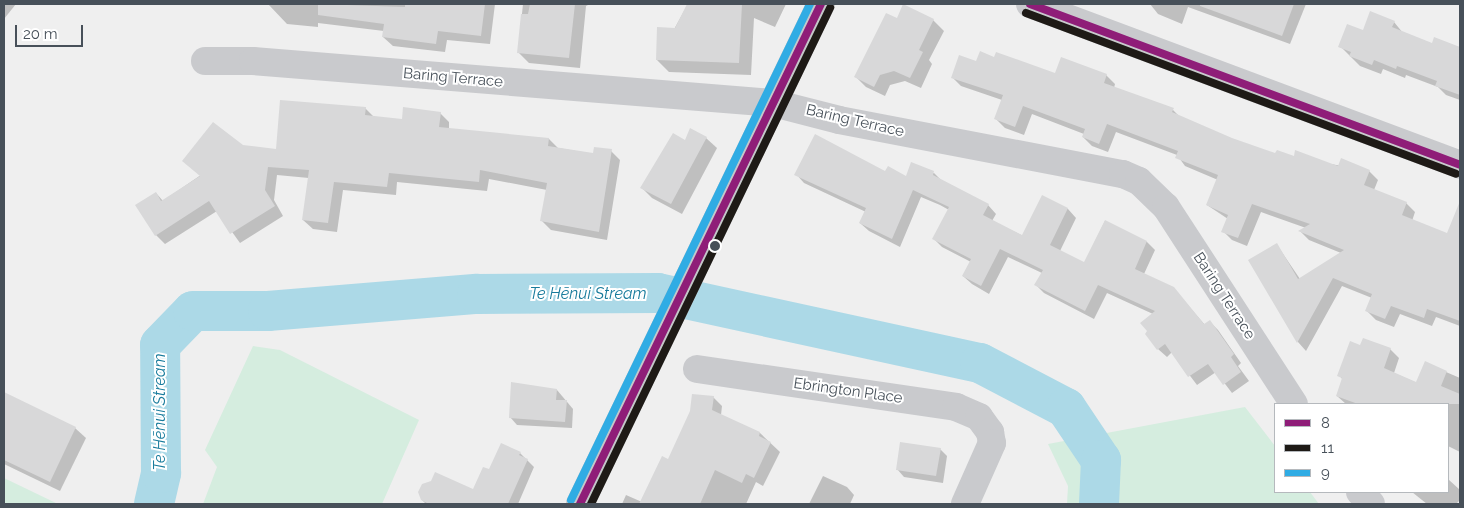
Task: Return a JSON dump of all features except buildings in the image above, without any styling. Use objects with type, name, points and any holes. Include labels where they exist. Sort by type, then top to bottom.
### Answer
[{"type":"main road","points":[[580,504],[821,4]]},
{"type":"street","points":[[1030,4],[1460,165]]},
{"type":"street","name":"Baring Terrace","points":[[205,61],[253,61],[773,103],[839,120],[1123,174],[1139,181],[1166,207],[1293,403]]},
{"type":"street","name":"Ebrington Place","points":[[696,369],[956,407],[979,417],[990,432],[992,443],[965,504]]},
{"type":"street","points":[[1361,493],[1371,504]]},
{"type":"green space","points":[[253,346],[280,350],[419,420],[382,504],[203,504],[217,467],[205,450]]},
{"type":"green space","points":[[1245,407],[1274,445],[1274,493],[1311,493],[1319,504],[1067,504],[1068,486],[1048,444]]},
{"type":"green space","points":[[4,478],[58,504],[4,504]]},
{"type":"waterway","name":"Te Hēnui Stream","points":[[154,504],[161,473],[160,345],[193,311],[268,311],[477,294],[658,293],[980,363],[1066,408],[1101,460],[1099,504]]},
{"type":"transit line","name":"9","points":[[571,500],[810,4]]},
{"type":"transit line","name":"8","points":[[580,504],[821,4]]},
{"type":"transit line","name":"8","points":[[1030,4],[1460,165]]},
{"type":"transit line","name":"11","points":[[591,504],[830,8]]},
{"type":"transit line","name":"11","points":[[1026,13],[1456,174]]}]
